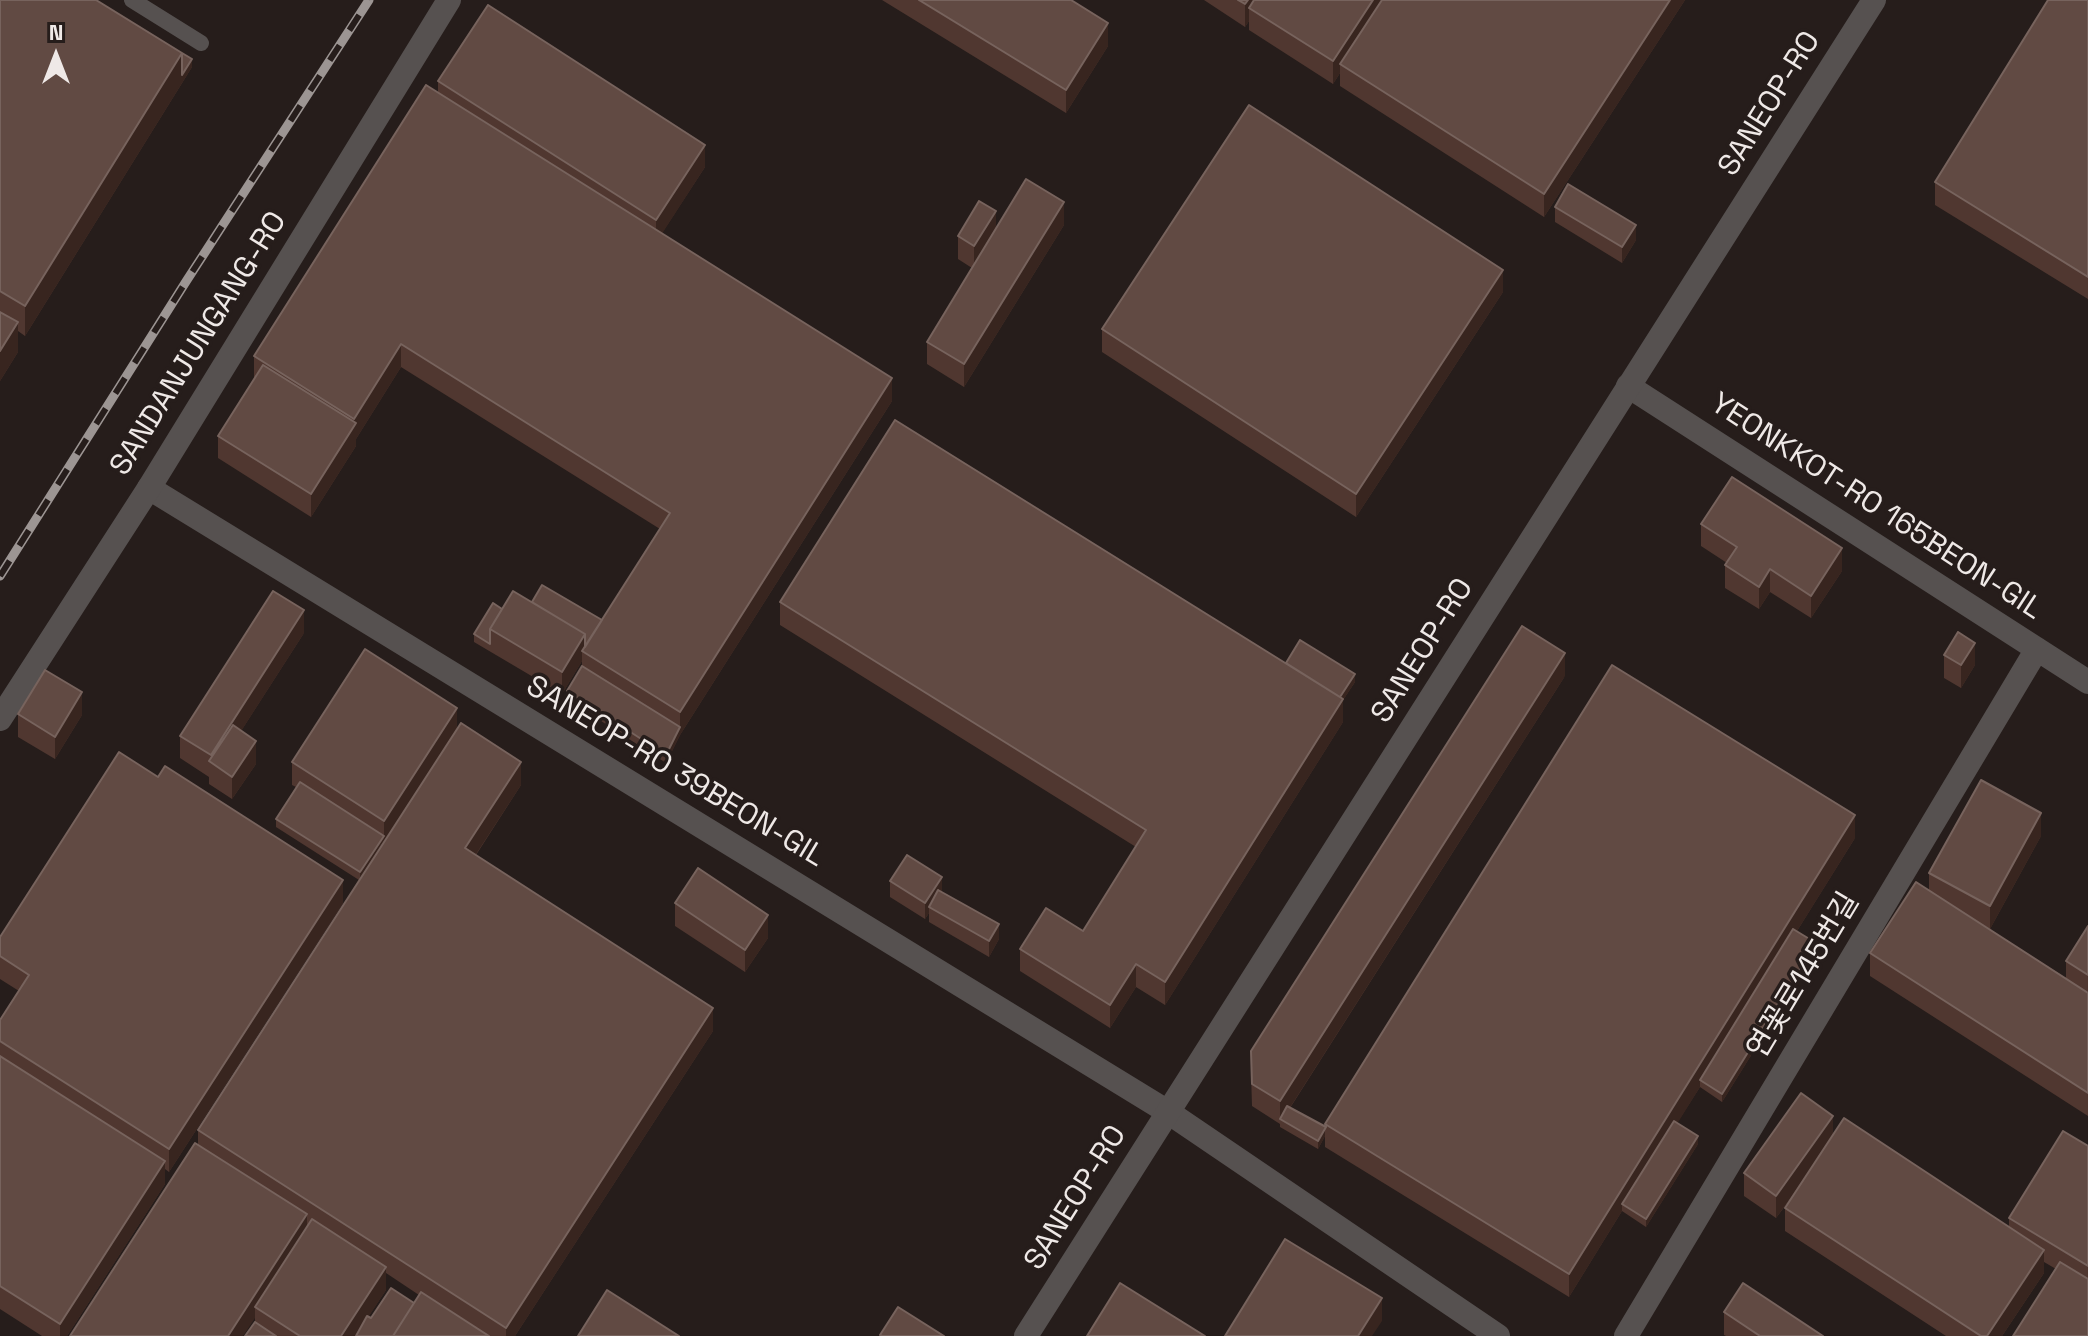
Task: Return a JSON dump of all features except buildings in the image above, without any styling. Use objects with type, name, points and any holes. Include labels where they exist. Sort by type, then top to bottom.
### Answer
[{"type":"street","name":"SANDANJUNGANG-RO","points":[[0,719],[149,488],[449,0]]},
{"type":"street","name":"SANEOP-RO","points":[[1026,1336],[1874,0]]},
{"type":"street","name":"YEONKKOT-RO 165BEON-GIL","points":[[1628,386],[2088,682]]},
{"type":"street","name":"SANEOP-RO 39BEON-GIL","points":[[149,488],[1168,1112],[1498,1336]]},
{"type":"street","name":"연꽃로145번길","points":[[1626,1336],[2037,649]]},
{"type":"lane","points":[[132,0],[201,43]]},
{"type":"railway","points":[[0,576],[369,0]]}]
